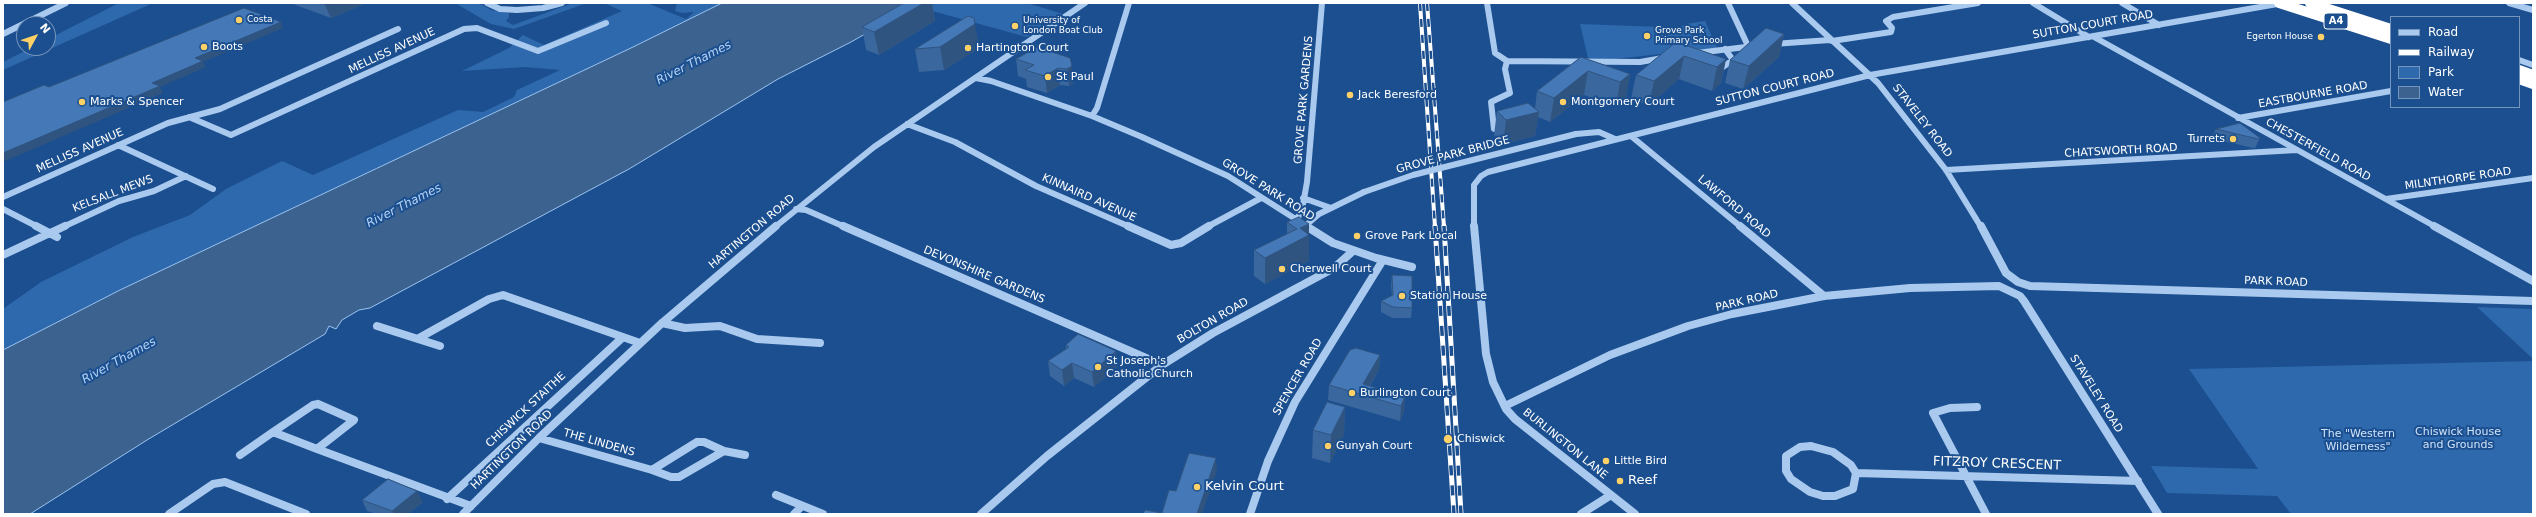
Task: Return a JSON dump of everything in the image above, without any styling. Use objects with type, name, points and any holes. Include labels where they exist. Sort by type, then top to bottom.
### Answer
[{"type":"highway","name":"A4","points":[[2281,3],[2390,39]]},
{"type":"highway","name":"A4","points":[[2310,3],[2390,29]]},
{"type":"highway","points":[[2520,70],[2533,75]]},
{"type":"highway","points":[[2520,79],[2533,84]]},
{"type":"street","points":[[3,34],[66,3]]},
{"type":"street","points":[[487,3],[500,9],[517,10],[543,8],[562,3]]},
{"type":"street","name":"HARTINGTON ROAD","points":[[463,514],[539,438],[662,323],[796,209],[857,159],[976,78],[995,62],[1085,3]]},
{"type":"street","points":[[1092,116],[1097,108],[1129,3]]},
{"type":"street","name":"GROVE PARK GARDENS","points":[[1296,221],[1302,210],[1307,182],[1322,3]]},
{"type":"street","points":[[1487,3],[1495,53],[1507,61],[1624,62],[1671,57]]},
{"type":"street","points":[[1728,3],[1748,46]]},
{"type":"street","name":"STAVELEY ROAD","points":[[1792,3],[1870,75],[1946,170],[1985,233],[2006,273],[2018,282]]},
{"type":"street","points":[[1687,55],[1748,46],[1831,40],[1891,32],[1892,28],[1886,20],[1893,17],[1978,3]]},
{"type":"street","name":"CHESTERFIELD ROAD","points":[[2033,3],[2091,37],[2533,281]]},
{"type":"street","points":[[2122,3],[2159,25]]},
{"type":"street","name":"SUTTON COURT ROAD","points":[[1493,382],[1486,354],[1474,242],[1474,185],[1477,180],[1488,172],[1870,75],[2281,3]]},
{"type":"street","points":[[2509,3],[2533,10]]},
{"type":"street","name":"MELLISS AVENUE","points":[[189,117],[231,136],[464,29],[477,28],[538,51],[606,23]]},
{"type":"street","name":"MELLISS AVENUE","points":[[3,197],[168,123],[220,109],[398,29]]},
{"type":"street","points":[[1707,70],[1721,70],[1734,60],[1725,49]]},
{"type":"street","points":[[2520,60],[2533,65]]},
{"type":"street","points":[[1494,129],[1491,102],[1510,93],[1505,69],[1507,61]]},
{"type":"street","name":"GROVE PARK ROAD","points":[[976,78],[991,81],[1092,116],[1218,171],[1333,243],[1353,251],[1412,267]]},
{"type":"street","name":"EASTBOURNE ROAD","points":[[2238,118],[2390,91]]},
{"type":"street","name":"KINNAIRD AVENUE","points":[[907,124],[955,142],[1036,186],[1167,244],[1182,243],[1234,211],[1261,198]]},
{"type":"street","name":"GROVE PARK BRIDGE","points":[[1305,226],[1331,208],[1364,192],[1413,175],[1576,134],[1599,132],[1615,140]]},
{"type":"street","name":"LAWFORD ROAD","points":[[1631,136],[1824,296]]},
{"type":"street","points":[[118,145],[213,189]]},
{"type":"street","name":"CHATSWORTH ROAD","points":[[1946,170],[2297,150]]},
{"type":"street","name":"KELSALL MEWS","points":[[3,255],[48,232],[119,201],[154,191],[186,176]]},
{"type":"street","name":"MILNTHORPE ROAD","points":[[2386,199],[2533,178]]},
{"type":"street","points":[[1303,198],[1331,208]]},
{"type":"street","points":[[3,209],[57,237]]},
{"type":"street","name":"DEVONSHIRE GARDENS","points":[[796,209],[806,210],[1162,364]]},
{"type":"street","name":"BOLTON ROAD","points":[[981,514],[1042,460],[1162,364],[1212,333],[1334,268],[1353,251]]},
{"type":"street","name":"SPENCER ROAD","points":[[1250,514],[1268,461],[1295,402],[1383,260]]},
{"type":"street","name":"PARK ROAD","points":[[2018,282],[2030,286],[2533,301]]},
{"type":"street","name":"PARK ROAD","points":[[1504,406],[1581,368],[1688,326],[1732,314],[1824,296],[1910,288],[1985,285],[1999,286],[2011,291]]},
{"type":"street","name":"STAVELEY ROAD","points":[[2011,291],[2024,301],[2158,514]]},
{"type":"street","points":[[419,338],[489,299],[503,295],[640,344]]},
{"type":"street","points":[[662,323],[685,328],[720,326],[757,339],[820,344]]},
{"type":"street","points":[[377,326],[419,338],[440,346]]},
{"type":"street","name":"CHISWICK STAITHE","points":[[447,499],[622,338]]},
{"type":"street","name":"BURLINGTON LANE","points":[[1493,382],[1504,406],[1515,419],[1635,514]]},
{"type":"street","points":[[240,455],[312,405],[318,404],[354,420],[317,449]]},
{"type":"street","points":[[1977,407],[1950,408],[1933,413],[1986,514]]},
{"type":"street","points":[[273,432],[447,499],[471,506]]},
{"type":"street","name":"THE LINDENS","points":[[539,438],[652,470],[671,477],[679,477],[724,451]]},
{"type":"street","points":[[652,470],[697,442],[704,442],[724,451],[745,455]]},
{"type":"street","points":[[1811,446],[1833,452],[1843,458],[1856,473],[1856,481],[1853,488],[1835,496],[1823,496],[1799,486],[1786,471],[1784,463],[1786,456],[1792,451],[1811,446]]},
{"type":"street","name":"FITZROY CRESCENT","points":[[1856,473],[2138,481]]},
{"type":"street","points":[[169,514],[213,484],[225,482],[306,514]]},
{"type":"street","points":[[776,495],[824,514]]},
{"type":"street","points":[[1581,514],[1610,495]]},
{"type":"street","points":[[794,514],[802,506]]},
{"type":"green space","points":[[119,3],[153,3],[56,46],[56,35]]},
{"type":"green space","points":[[455,3],[479,3],[491,10],[509,13],[509,17],[506,21],[513,25],[573,3],[587,3],[514,29],[491,24]]},
{"type":"green space","points":[[604,3],[647,3],[686,19],[694,12],[682,13],[675,11],[677,3],[722,3],[633,47],[120,290],[3,350],[3,309],[41,282],[133,237],[190,215],[226,189],[282,161],[313,175],[458,110],[483,112],[514,97],[517,90],[560,70],[525,67],[462,71],[509,48],[523,35],[544,45],[622,11]]},
{"type":"green space","name":"University of London Boat Club","points":[[919,3],[1027,3],[1063,14],[1027,37],[914,6]]},
{"type":"green space","points":[[1705,21],[1717,48],[1595,61],[1588,58],[1580,24],[1662,27],[1665,34],[1686,24]]},
{"type":"green space","points":[[16,56],[34,56],[3,70],[3,62]]},
{"type":"green space","points":[[2477,307],[2533,309],[2533,359]]},
{"type":"green space","name":"Chiswick House and Grounds","points":[[2533,361],[2533,514],[2291,514],[2277,496],[2167,493],[2151,466],[2258,469],[2189,369]]},
{"type":"water","name":"River Thames","points":[[722,3],[919,3],[851,42],[778,79],[629,169],[370,308],[359,310],[342,320],[336,329],[329,326],[325,334],[147,440],[30,514],[3,514],[3,350],[120,290],[633,47]]},
{"type":"building","points":[[924,3],[874,32],[862,27],[902,4]]},
{"type":"building","name":"Marks & Spencer","points":[[244,8],[281,22],[195,58],[203,61],[152,83],[160,86],[3,153],[3,102],[44,85],[49,87]]},
{"type":"building","points":[[968,16],[974,18],[975,24],[940,47],[915,49]]},
{"type":"building","points":[[1766,28],[1784,34],[1749,66],[1730,60]]},
{"type":"building","points":[[1676,42],[1726,59],[1717,67],[1684,56],[1654,81],[1636,75]]},
{"type":"building","points":[[1037,47],[1070,58],[1072,66],[1067,69],[1058,68],[1045,76],[1025,70],[1034,65],[1016,59]]},
{"type":"building","points":[[1581,57],[1630,74],[1620,82],[1588,71],[1554,98],[1537,91]]},
{"type":"building","points":[[1528,103],[1539,112],[1506,120],[1497,111]]},
{"type":"building","points":[[2240,123],[2260,138],[2258,139],[2216,129]]},
{"type":"building","points":[[1299,217],[1309,224],[1300,228],[1309,235],[1265,258],[1254,250],[1297,229],[1287,222]]},
{"type":"building","name":"Station House","points":[[1392,275],[1412,276],[1412,308],[1393,307],[1381,301],[1393,295]]},
{"type":"building","points":[[1078,334],[1116,351],[1092,372],[1072,363],[1062,370],[1048,361],[1069,347],[1066,345]]},
{"type":"building","points":[[1356,348],[1380,355],[1363,384],[1405,396],[1401,406],[1329,385],[1350,350]]},
{"type":"building","points":[[1327,402],[1345,407],[1331,435],[1313,430]]},
{"type":"building","name":"Kelvin Court","points":[[1189,453],[1216,458],[1197,514],[1143,514],[1145,510],[1162,513],[1169,490],[1176,491]]},
{"type":"building","points":[[388,479],[417,491],[392,511],[362,500]]},
{"type":"railway","points":[[1420,3],[1435,227]]},
{"type":"railway","points":[[1427,3],[1444,227]]},
{"type":"railway","points":[[1435,226],[1454,514]]},
{"type":"railway","points":[[1444,226],[1461,514]]},
{"type":"place","name":"Costa","points":[[239,20]]},
{"type":"place","name":"University of London Boat Club","points":[[1015,26]]},
{"type":"place","name":"Grove Park Primary School","points":[[1647,36]]},
{"type":"place","name":"Egerton House","points":[[2321,37]]},
{"type":"place","name":"Boots","points":[[204,47]]},
{"type":"place","name":"Hartington Court","points":[[968,48]]},
{"type":"place","name":"St Paul","points":[[1048,77]]},
{"type":"place","name":"Jack Beresford","points":[[1350,95]]},
{"type":"place","name":"Marks & Spencer","points":[[82,102]]},
{"type":"place","name":"Montgomery Court","points":[[1563,102]]},
{"type":"place","name":"Turrets","points":[[2233,139]]},
{"type":"place","name":"Grove Park Local","points":[[1357,236]]},
{"type":"place","name":"Cherwell Court","points":[[1282,269]]},
{"type":"place","name":"Station House","points":[[1402,296]]},
{"type":"place","name":"St Joseph's Catholic Church","points":[[1098,367]]},
{"type":"place","name":"Burlington Court","points":[[1352,393]]},
{"type":"place","name":"Chiswick","points":[[1448,439]]},
{"type":"place","name":"Gunyah Court","points":[[1328,446]]},
{"type":"place","name":"Little Bird","points":[[1606,461]]},
{"type":"place","name":"Reef","points":[[1620,481]]},
{"type":"place","name":"Kelvin Court","points":[[1197,487]]},
{"type":"park label","name":"The \"Western Wilderness\"","points":[[2358,440]]}]
